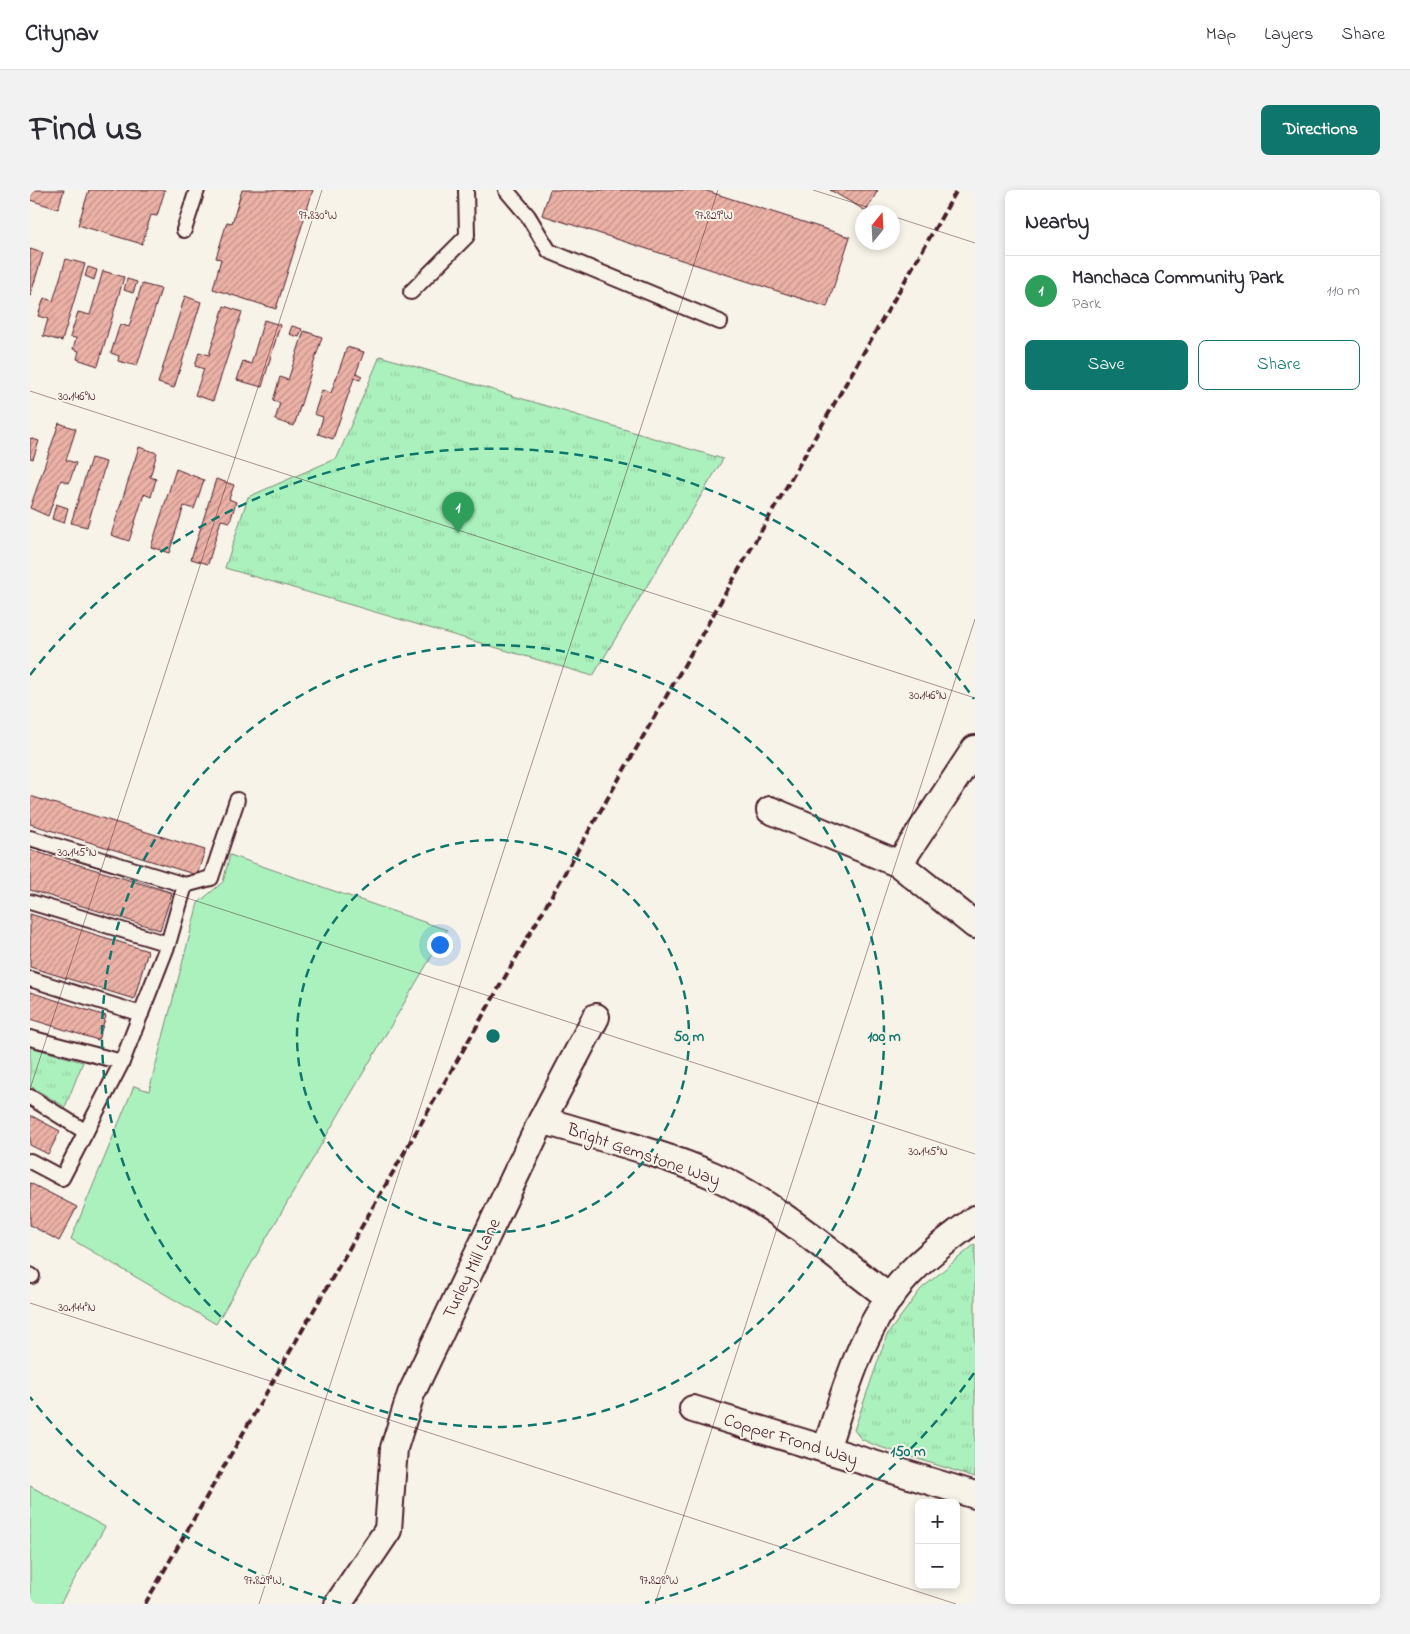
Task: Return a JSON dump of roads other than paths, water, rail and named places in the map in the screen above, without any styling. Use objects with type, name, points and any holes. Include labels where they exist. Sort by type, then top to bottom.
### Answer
[{"type":"street","points":[[899,864],[975,749]]},
{"type":"street","points":[[770,810],[899,864],[975,925]]},
{"type":"street","name":"Turley Mill Lane","points":[[338,1604],[388,1530],[394,1448],[411,1394],[542,1120],[596,1017]]},
{"type":"street","name":"Bright Gemstone Way","points":[[542,1120],[675,1162],[720,1179],[750,1194],[890,1298]]},
{"type":"street","points":[[826,1449],[863,1342],[890,1298],[915,1267],[975,1219]]},
{"type":"street","name":"Copper Frond Way","points":[[693,1409],[975,1495]]},
{"type":"lane","points":[[184,230],[197,190]]},
{"type":"lane","points":[[411,292],[466,236],[466,190]]},
{"type":"lane","points":[[506,190],[528,216],[550,251],[720,322]]},
{"type":"lane","points":[[30,838],[185,885],[211,878],[237,800]]},
{"type":"lane","points":[[30,1161],[62,1178],[122,1062],[168,944],[185,885]]},
{"type":"lane","points":[[30,902],[168,944]]},
{"type":"lane","points":[[30,980],[141,1014]]},
{"type":"lane","points":[[30,1038],[122,1062]]},
{"type":"lane","points":[[30,1097],[86,1132]]},
{"type":"railway","points":[[145,1604],[957,190]]},
{"type":"place","name":"Manchaca Community Park","points":[[458,533]]}]
